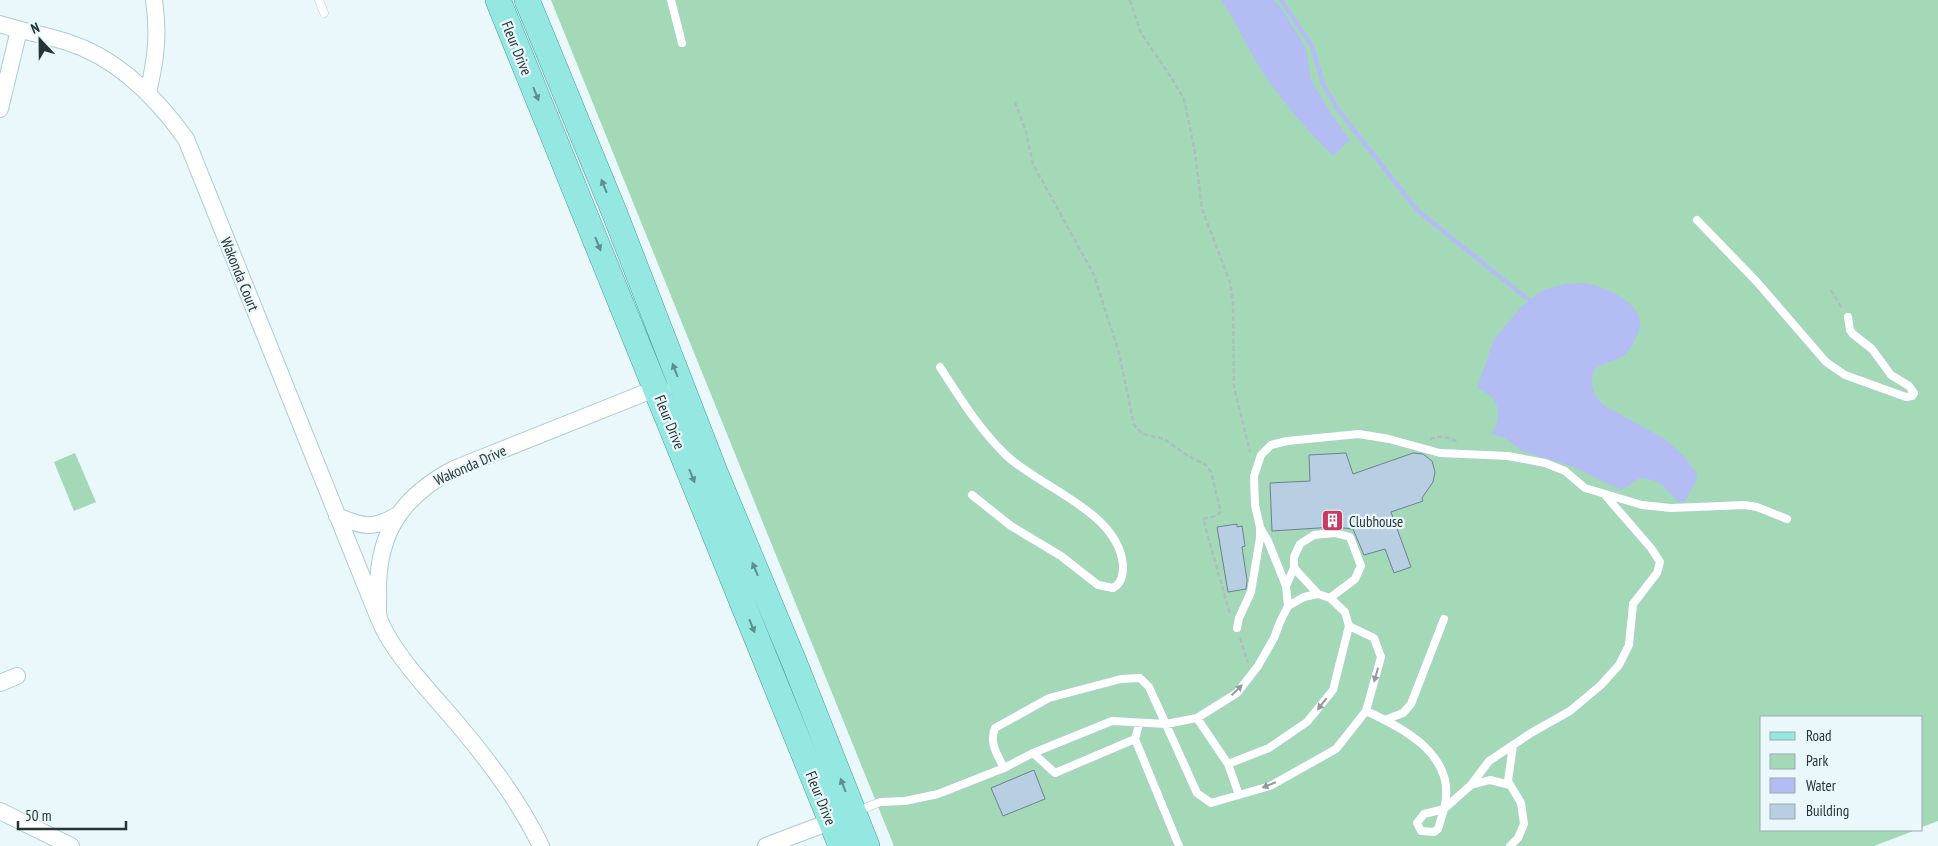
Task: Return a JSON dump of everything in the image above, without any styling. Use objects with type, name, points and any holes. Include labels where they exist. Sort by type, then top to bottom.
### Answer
[{"type":"main road","name":"Fleur Drive","points":[[498,0],[657,388],[840,846]]},
{"type":"main road","name":"Fleur Drive","points":[[527,0],[616,214],[689,405],[867,846]]},
{"type":"street","points":[[148,92],[157,48],[158,29],[154,0]]},
{"type":"street","name":"Wakonda Court","points":[[0,24],[68,42],[111,63],[148,92],[166,110],[186,139],[379,619]]},
{"type":"street","points":[[0,109],[19,30]]},
{"type":"street","points":[[657,388],[689,405]]},
{"type":"street","name":"Wakonda Drive","points":[[379,619],[379,564],[386,540],[399,514],[422,488],[454,469],[657,388]]},
{"type":"street","points":[[337,516],[355,524],[370,526],[383,524],[399,514]]},
{"type":"street","points":[[379,619],[420,680],[506,784],[541,846]]},
{"type":"street","points":[[0,683],[17,676]]},
{"type":"street","points":[[0,811],[71,846]]},
{"type":"street","points":[[766,846],[830,820],[854,813]]},
{"type":"lane","points":[[318,0],[324,12]]},
{"type":"lane","points":[[671,0],[682,43]]},
{"type":"lane","points":[[1697,220],[1757,282],[1826,362],[1845,375],[1906,397],[1912,396],[1914,394],[1911,388],[1891,375],[1872,349],[1850,330],[1848,317]]},
{"type":"lane","points":[[940,366],[976,422],[1006,455],[1031,475],[1082,506],[1108,533],[1121,557],[1122,574],[1120,583],[1113,588],[1103,588],[1061,556],[1011,526],[972,495]]},
{"type":"lane","points":[[854,813],[880,802],[905,801],[938,794],[1004,768],[1033,753],[1112,721],[1166,724],[1197,718],[1237,693],[1251,675],[1274,638],[1288,606],[1286,586],[1268,541],[1260,528],[1255,505],[1255,474],[1262,455],[1271,445],[1286,441],[1359,434],[1389,439],[1440,453],[1508,456],[1545,463],[1565,471],[1584,488],[1657,508],[1745,505],[1757,507],[1787,519]]},
{"type":"lane","points":[[1366,711],[1415,738],[1434,757],[1447,785],[1448,795],[1444,809],[1471,785],[1489,761],[1570,711],[1601,685],[1619,665],[1629,645],[1633,604],[1660,568],[1657,556],[1605,494]]},
{"type":"lane","points":[[1237,628],[1239,618],[1251,592],[1260,528]]},
{"type":"lane","points":[[1286,586],[1294,568],[1294,557],[1300,544],[1314,536],[1335,532],[1350,537],[1361,566],[1355,579],[1330,598]]},
{"type":"lane","points":[[1228,764],[1269,748],[1307,722],[1333,690],[1349,626],[1345,612],[1330,598],[1318,594],[1294,568]]},
{"type":"lane","points":[[1288,606],[1304,597],[1318,594]]},
{"type":"lane","points":[[1385,720],[1403,713],[1410,704],[1444,619]]},
{"type":"lane","points":[[1004,768],[994,747],[992,736],[995,728],[1049,698],[1121,679],[1140,678],[1149,687],[1197,793],[1211,802],[1270,786],[1336,749],[1366,711],[1381,657],[1374,638],[1349,626]]},
{"type":"lane","points":[[1197,718],[1228,764],[1239,795]]},
{"type":"lane","points":[[1139,724],[1136,739],[1179,846]]},
{"type":"lane","points":[[1033,753],[1055,773],[1136,739]]},
{"type":"lane","points":[[1510,846],[1522,831],[1524,817],[1518,797],[1510,785],[1508,770],[1513,745]]},
{"type":"lane","points":[[1471,785],[1490,780],[1510,785]]},
{"type":"path","points":[[1130,0],[1141,33],[1184,99],[1195,152],[1202,209],[1230,282],[1233,302],[1234,387],[1255,474]]},
{"type":"path","points":[[1015,102],[1026,132],[1032,164],[1094,275],[1119,353],[1134,425],[1144,434],[1164,438],[1188,456],[1206,465],[1211,472],[1221,512],[1215,516],[1203,519],[1220,586],[1229,613],[1237,628],[1251,675]]},
{"type":"path","points":[[1831,290],[1848,317]]},
{"type":"green space","points":[[551,0],[1938,0],[1938,821],[1923,827],[1923,716],[1760,716],[1760,831],[1913,831],[1874,846],[894,846]]},
{"type":"green space","points":[[75,453],[96,502],[74,511],[54,462]]},
{"type":"water","points":[[1221,0],[1274,0],[1282,9],[1306,48],[1311,80],[1350,140],[1333,156],[1300,121],[1270,83]]},
{"type":"water","points":[[1583,283],[1600,287],[1627,301],[1638,315],[1639,330],[1630,348],[1624,356],[1595,369],[1592,379],[1593,389],[1597,398],[1605,406],[1665,439],[1684,456],[1697,474],[1696,481],[1685,502],[1679,502],[1658,483],[1648,479],[1640,478],[1623,489],[1616,488],[1574,467],[1522,451],[1505,438],[1491,434],[1498,420],[1497,407],[1490,396],[1477,388],[1494,339],[1521,307],[1543,290],[1565,284]]},
{"type":"building","name":"Clubhouse","points":[[1346,453],[1353,474],[1413,453],[1423,454],[1432,461],[1435,472],[1433,482],[1422,498],[1423,501],[1391,512],[1411,567],[1394,573],[1385,549],[1364,555],[1353,529],[1334,527],[1272,531],[1270,483],[1310,481],[1309,455]]},
{"type":"building","points":[[1237,524],[1237,527],[1242,526],[1245,546],[1242,547],[1247,580],[1246,589],[1228,592],[1217,527]]},
{"type":"building","points":[[1034,770],[1045,799],[1003,816],[991,788]]},
{"type":"waterway","points":[[1281,0],[1312,46],[1323,84],[1339,111],[1417,210],[1530,301]]},
{"type":"place","name":"Clubhouse","points":[[1333,521]]}]
